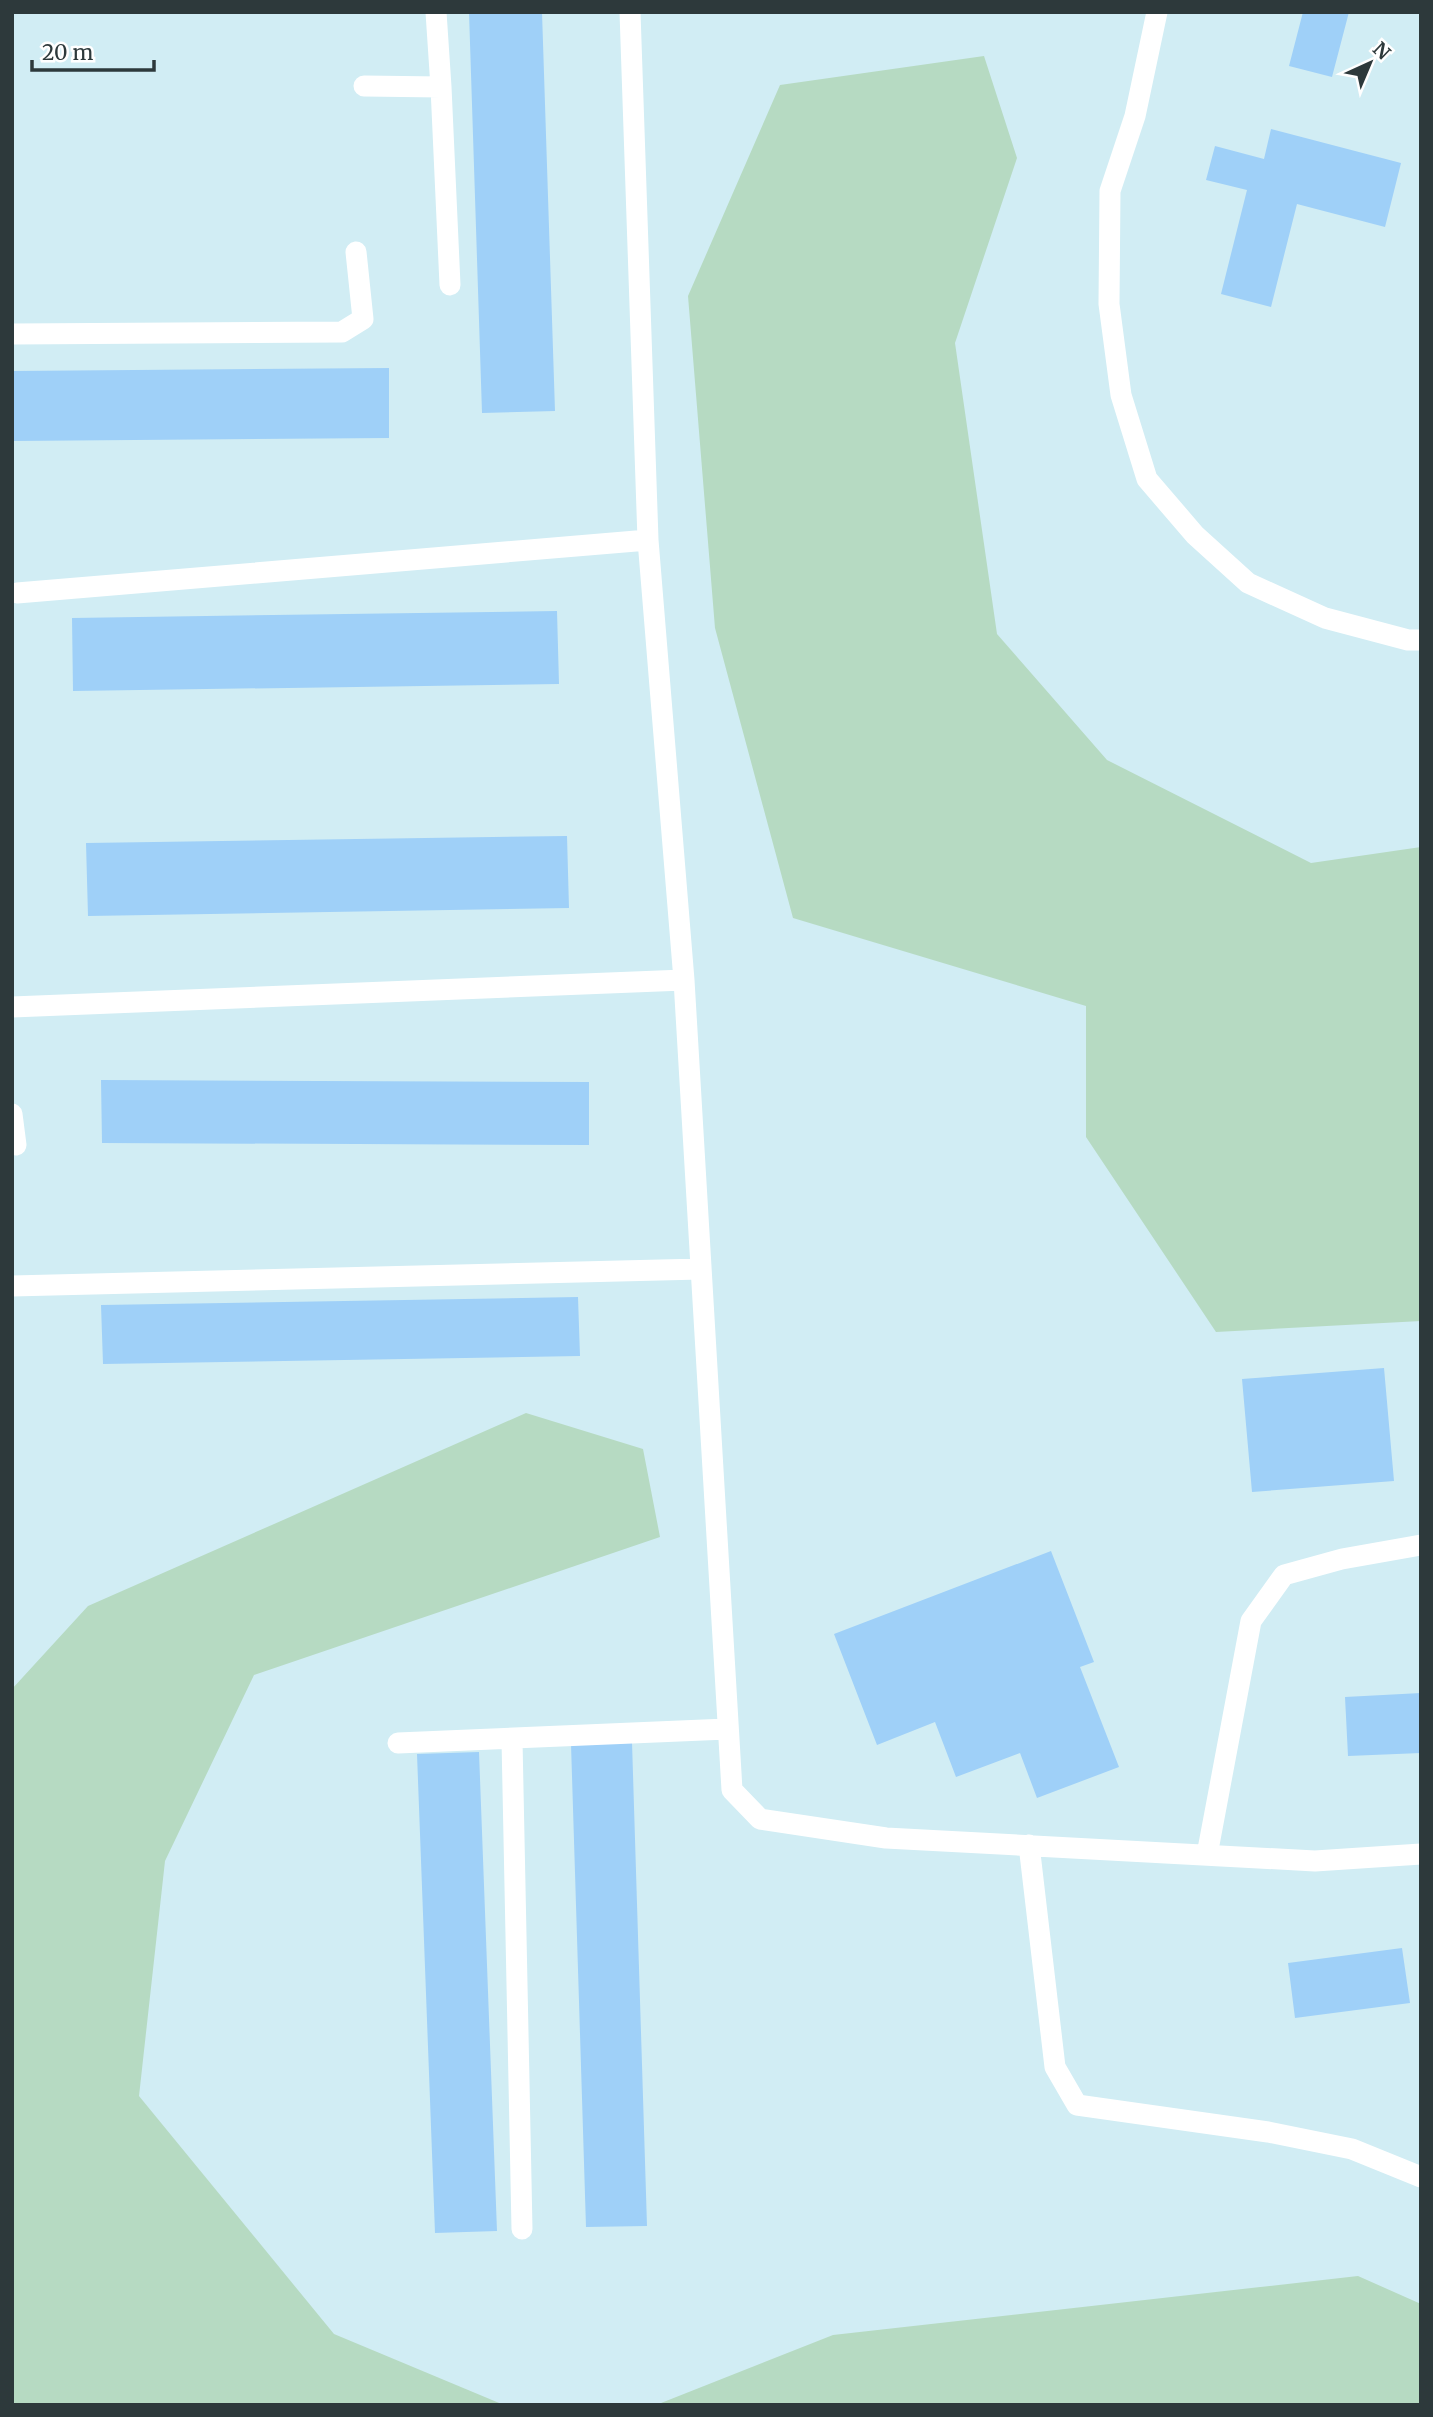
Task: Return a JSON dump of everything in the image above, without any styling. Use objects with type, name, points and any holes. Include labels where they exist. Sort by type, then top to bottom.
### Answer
[{"type":"lane","points":[[436,12],[450,285]]},
{"type":"lane","points":[[630,12],[648,540],[684,980],[732,1790],[760,1819],[886,1838],[1315,1861],[1421,1854]]},
{"type":"lane","points":[[1157,12],[1135,116],[1110,191],[1109,304],[1121,395],[1147,479],[1195,535],[1248,583],[1325,618],[1408,640],[1421,640]]},
{"type":"lane","points":[[364,86],[441,87]]},
{"type":"lane","points":[[12,334],[342,332],[363,319],[356,252]]},
{"type":"lane","points":[[17,593],[648,540]]},
{"type":"lane","points":[[12,1007],[684,980]]},
{"type":"lane","points":[[12,1114],[16,1145]]},
{"type":"lane","points":[[12,1286],[701,1269]]},
{"type":"lane","points":[[1207,1855],[1251,1621],[1284,1575],[1342,1559],[1421,1545]]},
{"type":"lane","points":[[398,1743],[727,1729]]},
{"type":"lane","points":[[513,1740],[522,2229]]},
{"type":"lane","points":[[1030,1845],[1055,2067],[1077,2105],[1268,2132],[1352,2149],[1421,2177]]},
{"type":"green space","points":[[984,56],[1017,158],[955,343],[997,634],[1107,760],[1311,863],[1421,847],[1421,1321],[1216,1332],[1086,1137],[1086,1006],[793,918],[715,628],[688,296],[780,85]]},
{"type":"green space","points":[[526,1413],[643,1449],[660,1537],[254,1675],[165,1861],[139,2096],[334,2334],[504,2405],[12,2405],[12,1689],[88,1606]]},
{"type":"green space","points":[[1358,2276],[1421,2304],[1421,2405],[656,2405],[833,2335]]},
{"type":"building","points":[[469,12],[542,12],[555,411],[482,413]]},
{"type":"building","points":[[1303,12],[1349,12],[1332,77],[1289,66]]},
{"type":"building","points":[[1271,129],[1401,163],[1385,227],[1297,204],[1271,307],[1221,294],[1247,190],[1206,180],[1215,146],[1264,159]]},
{"type":"building","points":[[389,368],[389,438],[12,441],[12,371]]},
{"type":"building","points":[[557,611],[559,684],[73,691],[72,618]]},
{"type":"building","points":[[567,836],[569,908],[88,916],[86,843]]},
{"type":"building","points":[[101,1080],[589,1082],[589,1145],[102,1143]]},
{"type":"building","points":[[578,1297],[580,1356],[103,1364],[101,1305]]},
{"type":"building","points":[[1384,1368],[1394,1481],[1252,1492],[1242,1379]]},
{"type":"building","points":[[1051,1551],[1094,1662],[1080,1667],[1119,1767],[1037,1798],[1020,1753],[956,1777],[935,1722],[877,1745],[834,1634]]},
{"type":"building","points":[[1421,1693],[1421,1753],[1348,1756],[1345,1697]]},
{"type":"building","points":[[632,1742],[647,2226],[586,2227],[571,1744]]},
{"type":"building","points":[[479,1752],[497,2231],[435,2233],[417,1754]]},
{"type":"building","points":[[1402,1948],[1410,2003],[1295,2018],[1288,1963]]}]
